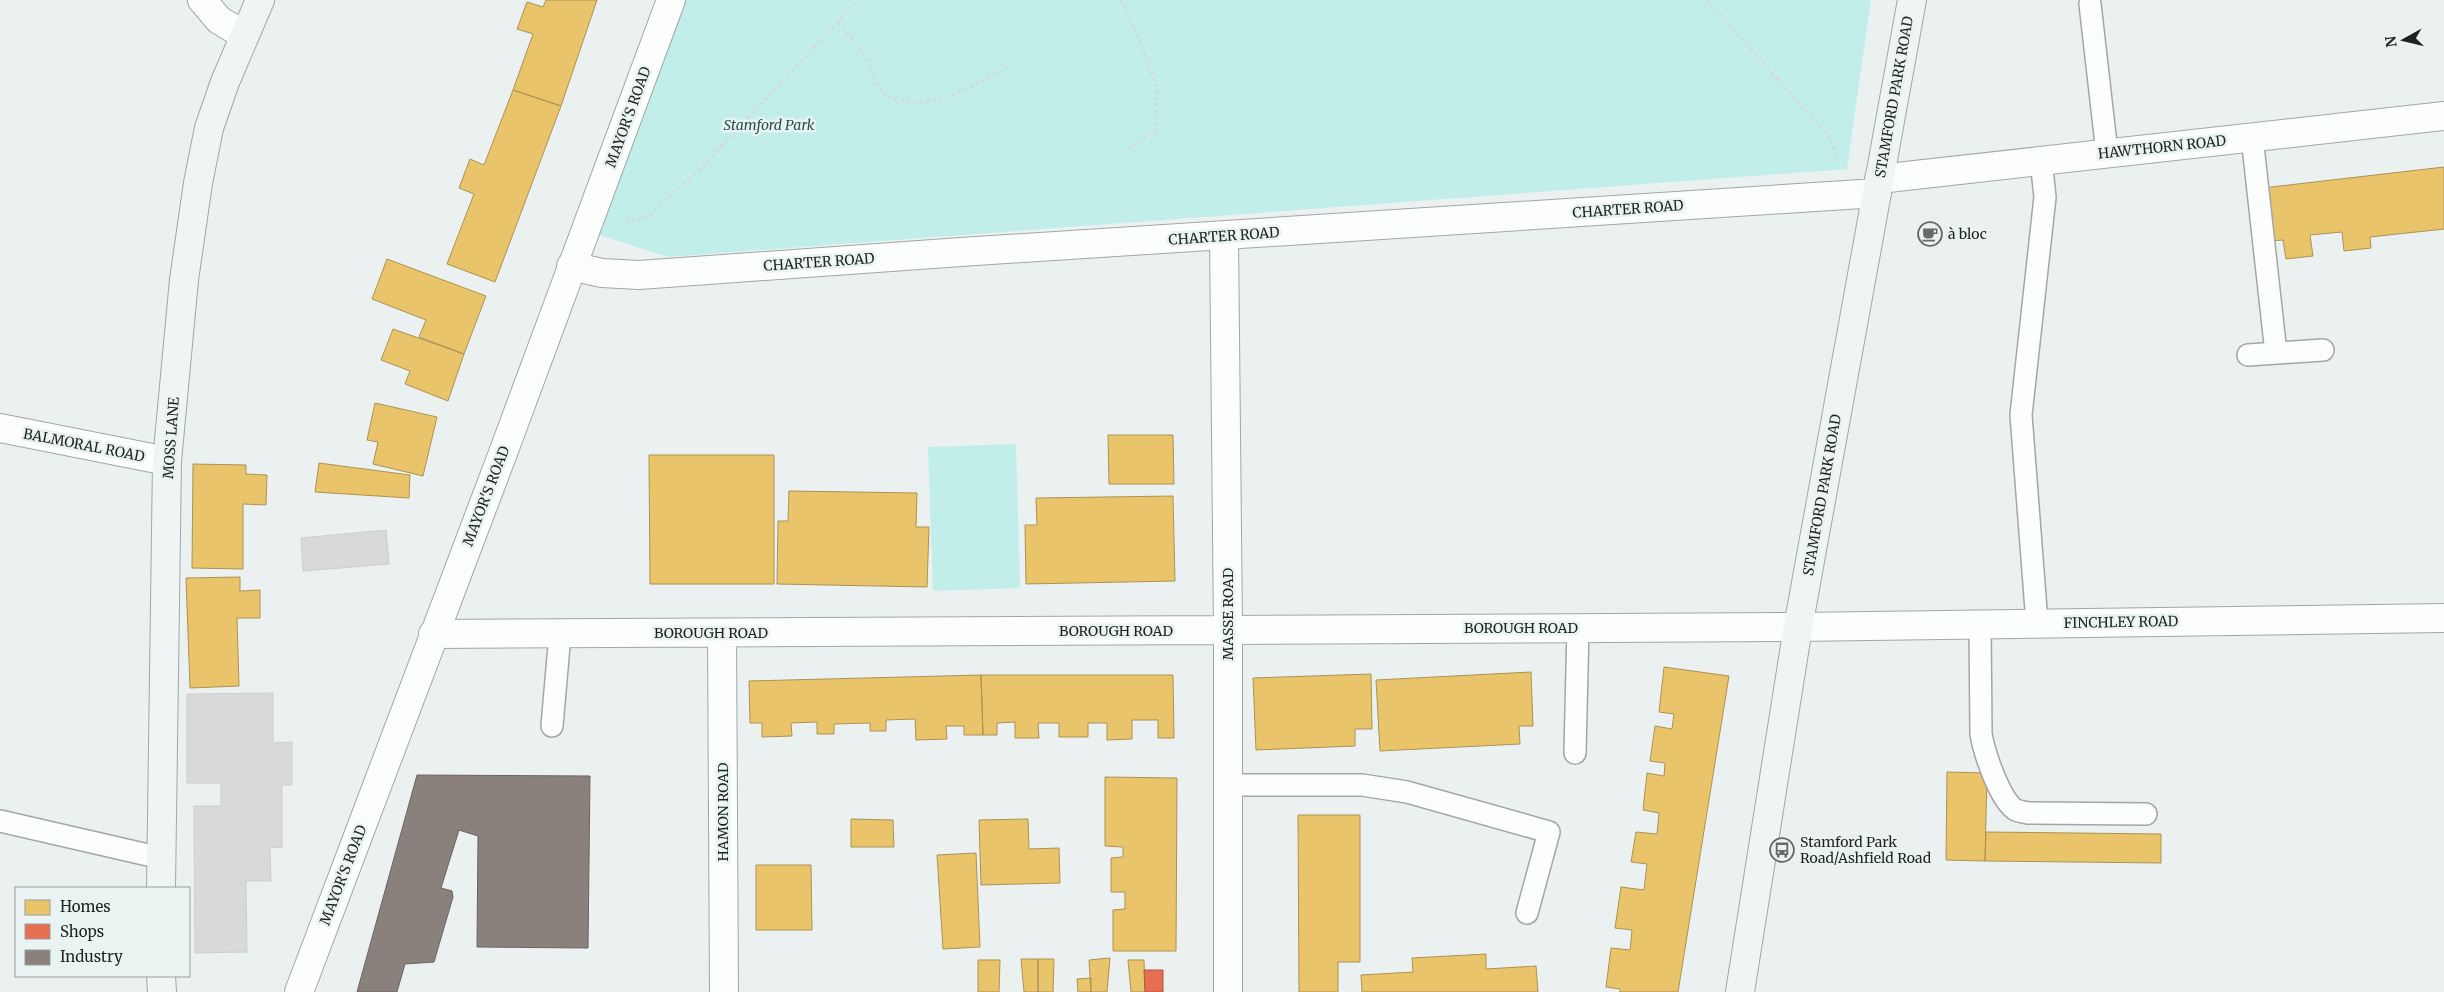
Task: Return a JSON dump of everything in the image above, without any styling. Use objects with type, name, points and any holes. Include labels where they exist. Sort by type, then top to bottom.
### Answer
[{"type":"street","points":[[202,0],[219,20],[244,35]]},
{"type":"street","name":"MOSS LANE","points":[[161,887],[167,461],[184,280],[203,153],[215,106],[260,0]]},
{"type":"street","name":"MAYOR'S ROAD","points":[[299,992],[671,0]]},
{"type":"street","name":"STAMFORD PARK ROAD","points":[[1740,992],[1798,626],[1912,0]]},
{"type":"street","name":"HAWTHORN ROAD","points":[[1878,186],[2041,160],[2444,116]]},
{"type":"street","name":"CHARTER ROAD","points":[[571,266],[602,273],[639,275],[1850,194],[1878,186]]},
{"type":"street","name":"MASSE ROAD","points":[[1224,236],[1228,630],[1228,992]]},
{"type":"street","name":"BALMORAL ROAD","points":[[0,428],[167,461]]},
{"type":"street","name":"FINCHLEY ROAD","points":[[1798,626],[2444,618]]},
{"type":"street","name":"BOROUGH ROAD","points":[[434,634],[1798,626]]},
{"type":"street","name":"HAMON ROAD","points":[[722,633],[724,992]]},
{"type":"street","points":[[161,977],[162,992]]},
{"type":"lane","points":[[2090,4],[2107,153]]},
{"type":"lane","points":[[2252,137],[2276,353]]},
{"type":"lane","points":[[2037,624],[2021,415],[2045,197],[2041,160]]},
{"type":"lane","points":[[2248,355],[2323,350]]},
{"type":"lane","points":[[1980,624],[1981,734],[1984,752],[2006,799],[2016,810],[2028,813],[2146,814]]},
{"type":"lane","points":[[1575,753],[1578,627]]},
{"type":"lane","points":[[552,726],[560,634]]},
{"type":"lane","points":[[1228,785],[1362,784],[1407,792],[1549,832],[1527,913]]},
{"type":"lane","points":[[0,821],[160,858]]},
{"type":"path","points":[[586,230],[646,218],[700,169],[858,0]]},
{"type":"path","points":[[1121,0],[1141,43],[1157,90],[1156,130],[1127,149]]},
{"type":"path","points":[[1707,0],[1831,139],[1850,194]]},
{"type":"path","points":[[838,23],[863,51],[878,86],[886,96],[912,102],[942,98],[977,84],[1009,66]]},
{"type":"green space","name":"Stamford Park","points":[[681,0],[1871,0],[1847,169],[668,257],[593,233]]},
{"type":"green space","points":[[1016,444],[1020,588],[933,591],[928,447]]},
{"type":"building: Homes","points":[[546,0],[597,0],[561,106],[513,90],[533,34],[517,29],[527,2],[543,7]]},
{"type":"building: Homes","points":[[513,90],[561,106],[495,282],[447,264],[474,194],[459,188],[470,159],[484,165]]},
{"type":"building: Homes","points":[[2444,167],[2444,229],[2370,237],[2371,248],[2344,251],[2342,232],[2310,235],[2313,256],[2286,259],[2283,240],[2269,241],[2263,188]]},
{"type":"building: Homes","points":[[387,259],[486,296],[464,354],[419,337],[426,320],[372,299]]},
{"type":"building: Homes","points":[[393,329],[464,354],[448,401],[405,384],[410,371],[381,360]]},
{"type":"building: Homes","points":[[375,403],[437,417],[423,476],[373,464],[378,442],[367,440]]},
{"type":"building: Homes","points":[[1108,435],[1173,435],[1174,484],[1109,484]]},
{"type":"building: Homes","points":[[649,455],[774,455],[774,584],[650,584]]},
{"type":"building: Homes","points":[[319,463],[410,475],[409,498],[315,492]]},
{"type":"building: Homes","points":[[193,464],[246,465],[246,474],[267,475],[266,505],[243,504],[243,569],[192,568]]},
{"type":"building: Homes","points":[[789,491],[917,493],[916,527],[929,527],[927,587],[777,584],[778,521],[788,521]]},
{"type":"building: Homes","points":[[1173,496],[1175,581],[1026,584],[1025,525],[1037,525],[1036,498]]},
{"type":"building: Homes","points":[[240,577],[240,591],[260,590],[260,618],[237,618],[239,686],[190,688],[186,578]]},
{"type":"building: Homes","points":[[1664,667],[1729,676],[1678,992],[1620,992],[1620,989],[1606,987],[1611,948],[1630,950],[1632,930],[1615,928],[1621,887],[1644,890],[1647,864],[1631,862],[1636,832],[1657,834],[1659,813],[1643,810],[1647,773],[1664,776],[1665,763],[1650,761],[1655,726],[1672,729],[1674,714],[1659,712]]},
{"type":"building: Homes","points":[[1531,672],[1533,726],[1519,726],[1520,744],[1380,751],[1376,680]]},
{"type":"building: Homes","points":[[1371,674],[1372,729],[1355,729],[1355,746],[1256,750],[1253,678]]},
{"type":"building: Homes","points":[[981,675],[1173,675],[1174,738],[1158,738],[1158,720],[1132,720],[1132,739],[1107,740],[1107,723],[1088,723],[1088,737],[1059,737],[1059,723],[1038,723],[1039,738],[1015,738],[1015,722],[997,723],[997,735],[983,735]]},
{"type":"building: Homes","points":[[981,675],[983,735],[964,735],[964,726],[946,726],[947,739],[916,740],[915,719],[886,720],[886,731],[870,731],[870,723],[834,724],[834,734],[817,734],[817,722],[791,723],[792,736],[762,737],[762,723],[750,723],[749,681]]},
{"type":"building: Homes","points":[[1947,772],[1987,773],[1985,861],[1946,860]]},
{"type":"building: Homes","points":[[1105,777],[1177,778],[1176,951],[1113,951],[1113,910],[1125,909],[1125,892],[1111,892],[1111,858],[1123,857],[1123,847],[1105,846]]},
{"type":"building: Homes","points":[[1298,815],[1360,815],[1360,962],[1338,962],[1338,992],[1299,992]]},
{"type":"building: Homes","points":[[851,819],[893,820],[894,847],[851,847]]},
{"type":"building: Homes","points":[[1028,819],[1029,849],[1059,848],[1060,883],[981,885],[979,820]]},
{"type":"building: Homes","points":[[1986,832],[2161,834],[2161,863],[1985,861]]},
{"type":"building: Homes","points":[[976,853],[980,947],[943,949],[937,855]]},
{"type":"building: Homes","points":[[756,865],[811,865],[812,930],[756,930]]},
{"type":"building: Homes","points":[[1486,954],[1486,969],[1536,966],[1538,992],[1362,992],[1361,975],[1413,972],[1412,958]]},
{"type":"building: Homes","points":[[1110,958],[1107,992],[1091,992],[1089,960]]},
{"type":"building: Homes","points":[[1021,959],[1038,959],[1038,992],[1024,992]]},
{"type":"building: Homes","points":[[1038,959],[1054,959],[1053,992],[1038,992]]},
{"type":"building: Homes","points":[[978,960],[1000,960],[999,992],[978,992]]},
{"type":"building: Homes","points":[[1128,960],[1144,960],[1145,992],[1131,992]]},
{"type":"building: Homes","points":[[1091,978],[1091,992],[1078,992],[1077,979]]},
{"type":"building: Shops","points":[[1144,970],[1163,970],[1163,992],[1145,992]]},
{"type":"building: Industry","points":[[417,775],[590,776],[588,948],[477,947],[478,836],[459,830],[441,888],[452,891],[453,897],[434,962],[405,964],[397,992],[357,992]]},
{"type":"building: Other","points":[[386,530],[389,564],[303,571],[301,538]]},
{"type":"building: Other","points":[[273,693],[273,743],[292,742],[292,785],[282,785],[282,848],[270,847],[271,881],[246,881],[247,952],[195,953],[194,806],[221,806],[221,783],[187,783],[187,694]]},
{"type":"place","name":"à bloc","points":[[1930,234]]},
{"type":"place","name":"Stamford Park Road/Ashfield Road","points":[[1782,850]]}]
